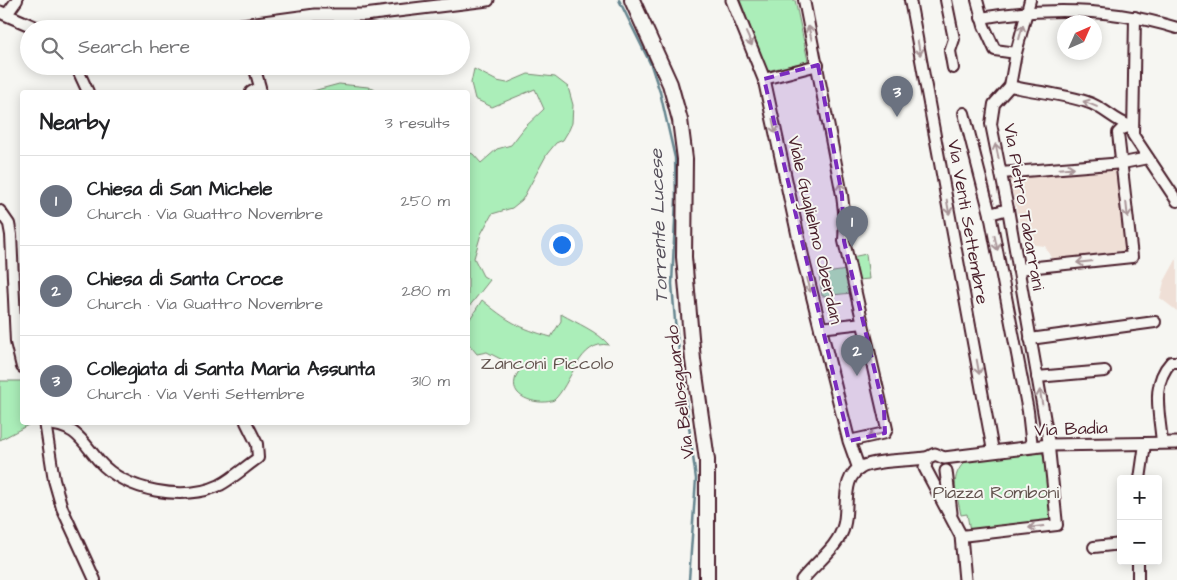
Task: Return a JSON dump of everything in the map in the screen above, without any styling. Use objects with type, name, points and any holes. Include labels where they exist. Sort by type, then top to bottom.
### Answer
[{"type":"main road","name":"Via Bellosguardo","points":[[632,0],[670,84],[680,120],[685,159],[684,257],[693,360],[707,460],[707,580]]},
{"type":"street","points":[[17,0],[4,13],[20,20]]},
{"type":"street","points":[[284,20],[315,15],[364,15],[438,3],[488,0]]},
{"type":"street","name":"Viale Guglielmo Oberdan","points":[[732,0],[764,79],[820,328],[858,469]]},
{"type":"street","points":[[804,0],[842,195],[845,220],[844,241],[884,410],[887,432],[849,441]]},
{"type":"street","name":"Via Venti Settembre","points":[[910,0],[993,451]]},
{"type":"street","points":[[946,0],[954,39],[950,52],[953,68]]},
{"type":"street","points":[[976,0],[981,18],[995,50],[1016,53]]},
{"type":"street","points":[[1030,0],[1016,53],[1010,86],[1086,101],[1104,110],[1118,122],[1132,126]]},
{"type":"street","points":[[981,18],[1027,11],[1080,10],[1135,17],[1177,28]]},
{"type":"street","points":[[1135,17],[1133,135],[1177,201]]},
{"type":"street","points":[[764,79],[818,65]]},
{"type":"street","points":[[80,75],[87,90]]},
{"type":"street","points":[[256,75],[260,88],[256,90]]},
{"type":"street","name":"Via Pietro Tabarrani","points":[[961,536],[1057,525],[1049,446],[991,124],[994,104],[1010,86]]},
{"type":"street","points":[[964,113],[990,214],[1016,343],[1032,447]]},
{"type":"street","points":[[1018,268],[1132,257],[1123,163],[1118,133],[1122,129],[1132,126]]},
{"type":"street","points":[[1001,174],[1123,163],[1148,158]]},
{"type":"street","points":[[0,210],[9,224],[11,235],[16,342],[20,359]]},
{"type":"street","points":[[990,214],[1008,210]]},
{"type":"street","points":[[1030,339],[1155,322]]},
{"type":"street","points":[[820,328],[863,323]]},
{"type":"street","points":[[1162,443],[1156,388],[1163,371],[1171,362],[1177,362]]},
{"type":"street","points":[[1037,377],[1105,371]]},
{"type":"street","points":[[48,425],[54,480],[62,508],[95,580]]},
{"type":"street","points":[[60,425],[83,438],[100,462],[121,480],[149,489],[197,493],[220,484],[258,458],[257,444],[248,425]]},
{"type":"street","name":"Via Badia","points":[[858,469],[898,459],[927,467],[938,476],[946,465],[966,454],[1049,446],[1177,443]]},
{"type":"street","points":[[1141,475],[1145,444]]},
{"type":"street","name":"Via Badia","points":[[927,467],[935,454],[946,465]]},
{"type":"street","points":[[946,465],[951,517]]},
{"type":"street","points":[[927,467],[935,490],[961,536],[965,580]]},
{"type":"street","points":[[802,580],[834,544],[844,527],[846,492],[858,469]]},
{"type":"street","points":[[1094,547],[1117,544]]},
{"type":"street","points":[[1138,565],[1138,580]]},
{"type":"highlighted area","points":[[818,65],[842,195],[844,241],[884,410],[885,433],[849,441],[764,79]]},
{"type":"shaded area","points":[[1119,169],[1126,251],[1052,260],[1045,246],[1025,244],[1009,179],[1013,176]]},
{"type":"shaded area","points":[[1177,258],[1177,311],[1160,298],[1164,282]]},
{"type":"green space","points":[[740,0],[795,0],[808,61],[767,71]]},
{"type":"green space","points":[[474,69],[497,81],[507,83],[528,74],[555,77],[568,87],[573,105],[572,123],[569,130],[563,140],[556,143],[547,154],[522,200],[512,208],[492,214],[481,234],[474,258],[483,276],[490,280],[470,305],[470,153],[481,163],[497,149],[511,145],[525,127],[544,109],[535,89],[492,107],[475,99],[471,83]]},
{"type":"green space","points":[[339,84],[368,87],[376,90],[316,90]]},
{"type":"green space","points":[[866,254],[869,279],[858,280],[852,257]]},
{"type":"green space","points":[[847,270],[852,293],[822,296],[819,274]]},
{"type":"green space","name":"Zanconi Piccolo","points":[[482,300],[514,323],[551,337],[561,321],[561,314],[593,332],[609,345],[599,345],[590,349],[583,356],[554,400],[548,402],[535,401],[517,392],[515,379],[520,369],[487,352],[477,354],[470,345],[470,319]]},
{"type":"green space","points":[[0,381],[20,381],[20,425],[28,425],[0,440]]},
{"type":"green space","name":"Piazza Romboni","points":[[1041,452],[1045,457],[1051,516],[1048,520],[970,531],[967,514],[961,515],[955,485],[957,472],[961,466],[967,460]]},
{"type":"waterway","name":"Torrente Lucese","points":[[619,0],[651,65],[660,92],[675,158],[676,199],[672,284],[675,321],[696,479],[689,580]]},
{"type":"place","name":"Collegiata di Santa Maria Assunta","points":[[897,117]]},
{"type":"place","name":"Chiesa di San Michele","points":[[852,247]]},
{"type":"place","name":"Chiesa di Santa Croce","points":[[857,376]]}]
